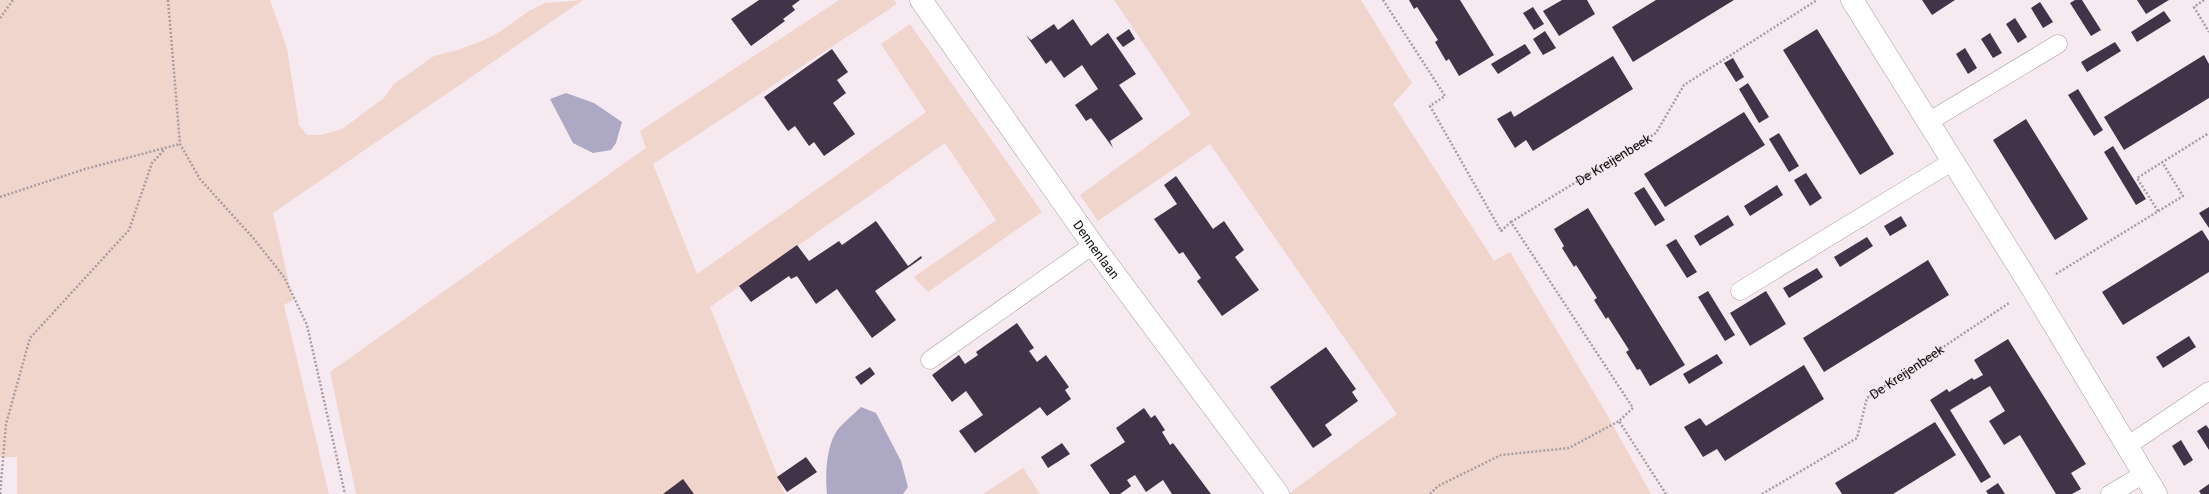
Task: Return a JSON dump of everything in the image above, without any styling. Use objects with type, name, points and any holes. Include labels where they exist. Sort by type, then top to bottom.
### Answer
[{"type":"street","name":"Dennenlaan","points":[[921,0],[1092,244],[1278,494]]},
{"type":"street","points":[[1852,0],[2032,288],[2156,494]]},
{"type":"lane","points":[[1928,122],[2058,44]]},
{"type":"lane","points":[[1740,291],[1953,161]]},
{"type":"lane","points":[[930,360],[1092,244]]},
{"type":"lane","points":[[2127,446],[2209,391]]},
{"type":"lane","points":[[2110,494],[2144,474]]},
{"type":"path","points":[[0,18],[13,0]]},
{"type":"path","points":[[168,0],[180,144],[200,179],[254,239],[284,277],[307,325],[345,494]]},
{"type":"path","name":"De Kreijenbeek","points":[[1383,0],[1445,96],[1430,106],[1501,231],[1511,222],[1656,133],[1684,85],[1817,0]]},
{"type":"path","points":[[2204,0],[2194,7],[2209,32]]},
{"type":"path","points":[[2158,211],[2137,178],[2209,133]]},
{"type":"path","points":[[0,197],[85,169],[165,150],[180,144]]},
{"type":"path","points":[[0,494],[6,424],[30,338],[129,230],[152,163],[165,150]]},
{"type":"path","name":"De Kreijenbeek","points":[[1762,494],[1856,438],[1867,398],[2032,288],[2183,196],[2162,162]]},
{"type":"path","points":[[1430,494],[1438,486],[1501,455],[1569,448],[1619,421],[1634,408],[1511,222]]},
{"type":"path","points":[[1619,421],[1666,494]]},
{"type":"shaded area","points":[[0,0],[270,0],[287,48],[299,125],[307,135],[321,135],[342,129],[384,98],[394,84],[434,56],[458,50],[482,41],[501,31],[529,11],[545,3],[583,0],[273,213],[293,300],[284,305],[329,494],[17,494],[17,457],[0,457]]},
{"type":"shaded area","points":[[839,0],[894,0],[897,4],[653,164],[697,274],[926,112],[881,44],[910,24],[1042,212],[928,292],[914,277],[996,220],[945,143],[710,307],[785,494],[356,494],[330,372],[646,148],[640,131]]},
{"type":"shaded area","points":[[1114,0],[1361,0],[1412,83],[1393,104],[1494,261],[1510,252],[1605,411],[1651,494],[1288,494],[1397,414],[1210,144],[1098,221],[1080,195],[1191,114]]},
{"type":"shaded area","points":[[566,93],[594,103],[622,122],[616,143],[611,150],[593,153],[573,143],[550,99]]},
{"type":"shaded area","points":[[861,407],[876,413],[901,461],[908,487],[903,494],[827,494],[827,460],[834,436],[838,429]]},
{"type":"shaded area","points":[[1023,468],[1040,494],[983,494]]},
{"type":"building","points":[[759,0],[800,0],[792,6],[795,10],[783,19],[785,21],[751,46],[731,19]]},
{"type":"building","points":[[1409,0],[1460,0],[1494,55],[1459,76],[1449,59],[1446,61],[1435,42],[1438,40],[1417,7],[1414,9]]},
{"type":"building","points":[[1562,0],[1587,0],[1595,14],[1559,36],[1543,11]]},
{"type":"building","points":[[1656,0],[1734,0],[1633,62],[1612,27]]},
{"type":"building","points":[[1922,0],[1955,0],[1932,15]]},
{"type":"building","points":[[2075,0],[2082,0],[2101,30],[2091,36],[2070,3]]},
{"type":"building","points":[[2137,0],[2169,0],[2146,14]]},
{"type":"building","points":[[2040,2],[2053,22],[2043,28],[2031,8]]},
{"type":"building","points":[[1533,7],[1544,24],[1534,30],[1523,13]]},
{"type":"building","points":[[2164,11],[2171,21],[2137,42],[2131,32]]},
{"type":"building","points":[[2015,18],[2027,37],[2018,43],[2006,24]]},
{"type":"building","points":[[1073,19],[1091,46],[1108,33],[1136,74],[1119,85],[1143,119],[1110,141],[1113,148],[1091,118],[1086,121],[1075,105],[1098,89],[1082,65],[1064,78],[1051,60],[1046,64],[1026,35],[1031,40],[1054,24],[1058,30]]},
{"type":"building","points":[[1129,29],[1135,39],[1123,47],[1116,38]]},
{"type":"building","points":[[1817,29],[1894,154],[1860,175],[1783,50]]},
{"type":"building","points":[[1545,31],[1556,48],[1543,55],[1533,39]]},
{"type":"building","points":[[1990,33],[2002,53],[1993,58],[1981,39]]},
{"type":"building","points":[[2115,42],[2121,51],[2087,72],[2081,62]]},
{"type":"building","points":[[1525,44],[1531,53],[1498,74],[1491,64]]},
{"type":"building","points":[[1965,48],[1977,68],[1968,74],[1956,54]]},
{"type":"building","points":[[832,49],[848,72],[837,80],[846,93],[833,103],[855,134],[824,156],[814,142],[809,146],[795,126],[788,131],[764,97]]},
{"type":"building","points":[[2204,55],[2209,64],[2209,98],[2124,150],[2104,117]]},
{"type":"building","points":[[1613,56],[1633,89],[1533,151],[1526,140],[1515,148],[1497,119],[1511,111],[1514,117]]},
{"type":"building","points":[[1733,58],[1744,77],[1736,82],[1724,63]]},
{"type":"building","points":[[1748,83],[1769,117],[1759,123],[1739,89]]},
{"type":"building","points":[[2078,89],[2103,130],[2094,136],[2068,95]]},
{"type":"building","points":[[1744,112],[1765,145],[1665,207],[1644,174]]},
{"type":"building","points":[[2026,119],[2088,219],[2055,240],[1993,140]]},
{"type":"building","points":[[1779,133],[1799,166],[1789,172],[1769,139]]},
{"type":"building","points":[[2113,146],[2146,199],[2136,205],[2104,152]]},
{"type":"building","points":[[1806,173],[1822,198],[1810,206],[1794,180]]},
{"type":"building","points":[[1176,176],[1213,229],[1224,221],[1244,250],[1235,257],[1259,290],[1222,316],[1197,281],[1201,278],[1183,252],[1179,254],[1154,219],[1177,204],[1164,185]]},
{"type":"building","points":[[1777,185],[1783,195],[1750,216],[1744,206]]},
{"type":"building","points":[[1644,187],[1665,220],[1655,226],[1634,193]]},
{"type":"building","points":[[2209,207],[2209,228],[2199,213]]},
{"type":"building","points":[[1588,208],[1685,365],[1650,386],[1640,369],[1637,370],[1626,352],[1629,350],[1608,317],[1606,319],[1594,300],[1597,298],[1576,265],[1574,267],[1562,248],[1564,246],[1554,229]]},
{"type":"building","points":[[1728,215],[1734,225],[1700,246],[1694,236]]},
{"type":"building","points":[[1901,216],[1907,226],[1890,236],[1884,226]]},
{"type":"building","points":[[876,221],[908,266],[921,256],[922,258],[875,291],[896,320],[872,338],[837,289],[816,304],[797,276],[791,279],[789,276],[751,302],[739,286],[797,245],[809,261],[839,241],[842,245]]},
{"type":"building","points":[[2202,230],[2209,241],[2209,272],[2123,325],[2102,292]]},
{"type":"building","points":[[1867,237],[1873,246],[1840,267],[1834,257]]},
{"type":"building","points":[[1676,239],[1697,272],[1687,278],[1666,245]]},
{"type":"building","points":[[1928,260],[1949,295],[1824,372],[1803,338]]},
{"type":"building","points":[[1817,268],[1823,277],[1789,298],[1783,288]]},
{"type":"building","points":[[1708,291],[1735,335],[1725,341],[1698,297]]},
{"type":"building","points":[[1766,291],[1786,324],[1750,346],[1730,313]]},
{"type":"building","points":[[1017,323],[1034,348],[1029,351],[1037,362],[1046,355],[1069,387],[1065,390],[1071,399],[1047,416],[1040,407],[975,453],[959,431],[983,415],[966,391],[952,402],[932,375],[959,355],[965,364],[978,355],[976,352]]},
{"type":"building","points":[[2189,336],[2196,347],[2163,368],[2156,357]]},
{"type":"building","points":[[2008,339],[2086,464],[2071,473],[2081,489],[2072,494],[2056,494],[2020,435],[2004,445],[1989,421],[2005,411],[1990,386],[1950,410],[1991,477],[1981,483],[1930,400],[1947,389],[1949,392],[1972,378],[1974,380],[1983,375],[1974,360]]},
{"type":"building","points":[[1326,347],[1356,389],[1352,392],[1358,401],[1325,425],[1332,435],[1313,448],[1270,387]]},
{"type":"building","points":[[1717,354],[1723,363],[1689,384],[1683,374]]},
{"type":"building","points":[[1804,365],[1824,399],[1725,461],[1717,449],[1703,457],[1684,427],[1700,418],[1706,426]]},
{"type":"building","points":[[870,367],[875,374],[861,385],[855,377]]},
{"type":"building","points":[[1144,408],[1151,418],[1155,415],[1165,430],[1162,432],[1170,445],[1173,443],[1211,494],[1172,494],[1163,480],[1146,492],[1135,475],[1127,480],[1131,486],[1120,494],[1110,494],[1090,465],[1125,442],[1116,428]]},
{"type":"building","points":[[1935,422],[1956,455],[1893,494],[1842,494],[1835,483]]},
{"type":"building","points":[[2206,425],[2209,429],[2209,450],[2197,431]]},
{"type":"building","points":[[2181,440],[2193,460],[2184,466],[2172,446]]},
{"type":"building","points":[[1062,443],[1070,454],[1048,468],[1041,457]]},
{"type":"building","points":[[806,457],[817,472],[787,492],[777,477]]},
{"type":"building","points":[[683,479],[694,494],[663,494]]},
{"type":"building","points":[[1998,483],[2005,494],[1988,494],[1986,491]]},
{"type":"building","points":[[2209,484],[2209,494],[2201,494],[2199,491]]}]
